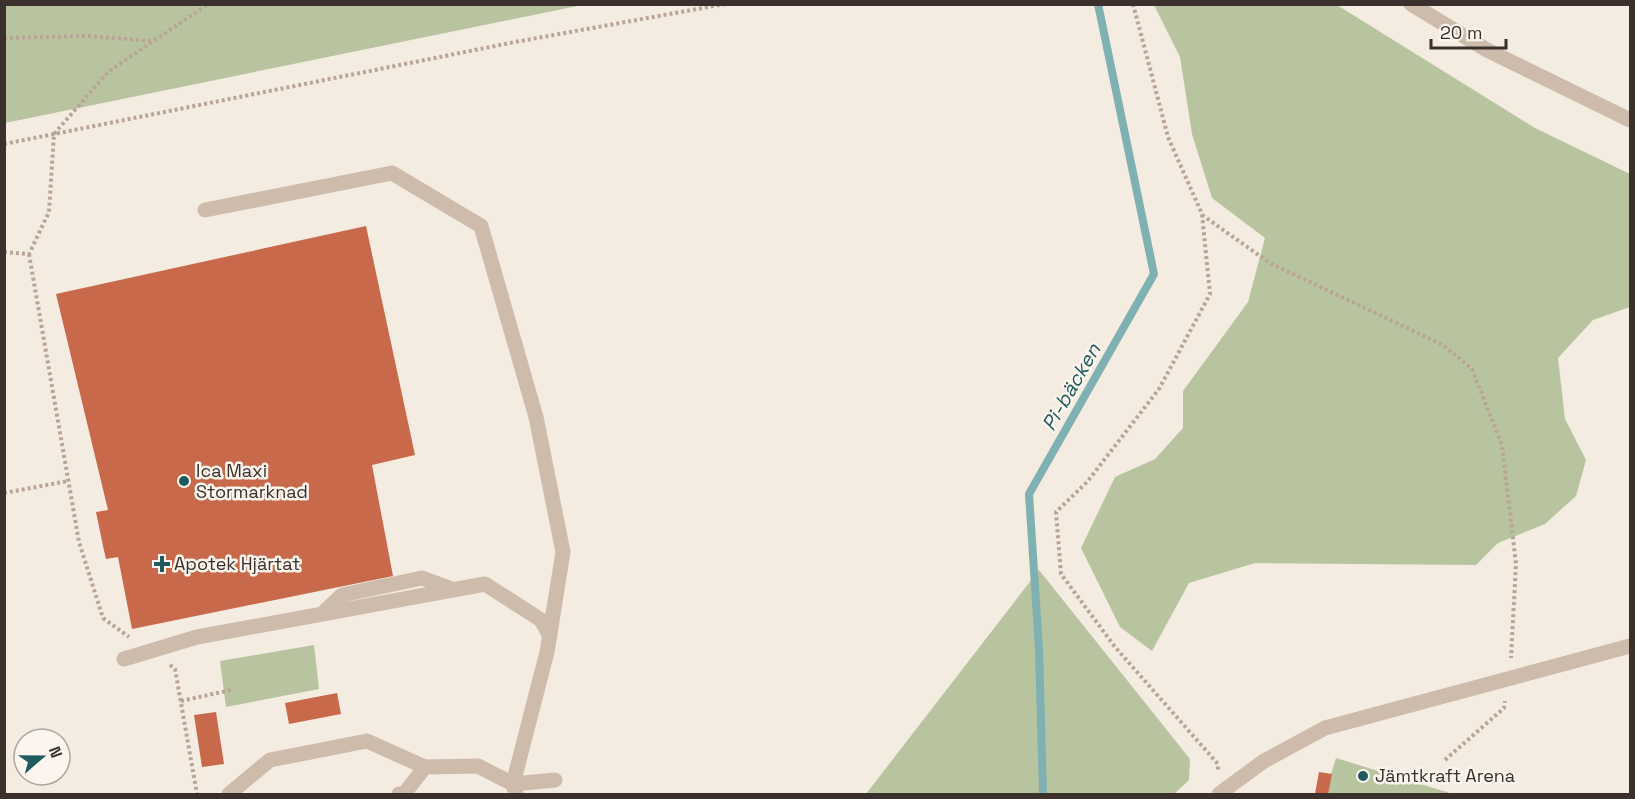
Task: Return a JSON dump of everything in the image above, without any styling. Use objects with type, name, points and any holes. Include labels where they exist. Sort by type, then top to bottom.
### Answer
[{"type":"street","points":[[1412,4],[1487,50],[1630,120]]},
{"type":"street","points":[[205,210],[392,173],[481,226],[536,417],[563,552],[550,636],[514,789]]},
{"type":"street","points":[[124,659],[197,637],[485,584],[541,620],[550,636]]},
{"type":"street","points":[[1219,795],[1264,760],[1325,728],[1630,645]]},
{"type":"street","points":[[228,794],[270,760],[367,741],[425,767],[478,766],[514,789],[555,780]]},
{"type":"street","points":[[399,795],[404,794],[425,767]]},
{"type":"path","points":[[4,493],[68,481],[29,254],[49,212],[54,134],[108,72],[208,4]]},
{"type":"path","points":[[4,144],[514,42],[725,4]]},
{"type":"path","points":[[1133,4],[1168,136],[1202,214],[1210,294],[1159,389],[1087,482],[1056,512],[1061,574],[1114,647],[1218,764],[1217,774]]},
{"type":"path","points":[[4,38],[87,36],[152,41]]},
{"type":"path","points":[[1202,214],[1269,262],[1443,345],[1472,369],[1502,445],[1516,564],[1515,636],[1504,708],[1444,760]]},
{"type":"path","points":[[4,252],[29,254]]},
{"type":"path","points":[[181,701],[231,690]]},
{"type":"green space","points":[[5,4],[582,4],[582,5],[5,123]]},
{"type":"green space","points":[[1154,5],[1337,5],[1535,128],[1630,174],[1630,307],[1593,320],[1558,358],[1565,419],[1586,460],[1576,496],[1545,524],[1498,543],[1476,565],[1255,563],[1189,583],[1152,651],[1120,627],[1081,548],[1115,477],[1155,459],[1183,428],[1183,391],[1248,302],[1265,238],[1212,198],[1192,134],[1180,57]]},
{"type":"green space","points":[[1039,570],[1190,759],[1189,780],[1174,794],[866,794]]},
{"type":"green space","points":[[314,645],[319,689],[226,707],[220,661]]},
{"type":"green space","name":"Jämtkraft Arena","points":[[1336,758],[1453,794],[1325,794]]},
{"type":"building","points":[[366,226],[415,455],[372,465],[393,576],[132,629],[118,557],[106,559],[103,546],[96,512],[108,510],[56,294]]},
{"type":"building","points":[[337,693],[341,714],[289,724],[285,703]]},
{"type":"building","points":[[216,712],[224,764],[202,767],[194,715]]},
{"type":"building","points":[[1319,772],[1332,774],[1328,794],[1315,794]]},
{"type":"waterway","name":"Pi-bäcken","points":[[1043,794],[1039,648],[1029,494],[1154,274],[1098,4]]},
{"type":"place","name":"Ica Maxi Stormarknad","points":[[184,481]]},
{"type":"place","name":"Apotek Hjärtat","points":[[162,564]]},
{"type":"place","name":"Jämtkraft Arena","points":[[1363,776]]}]
